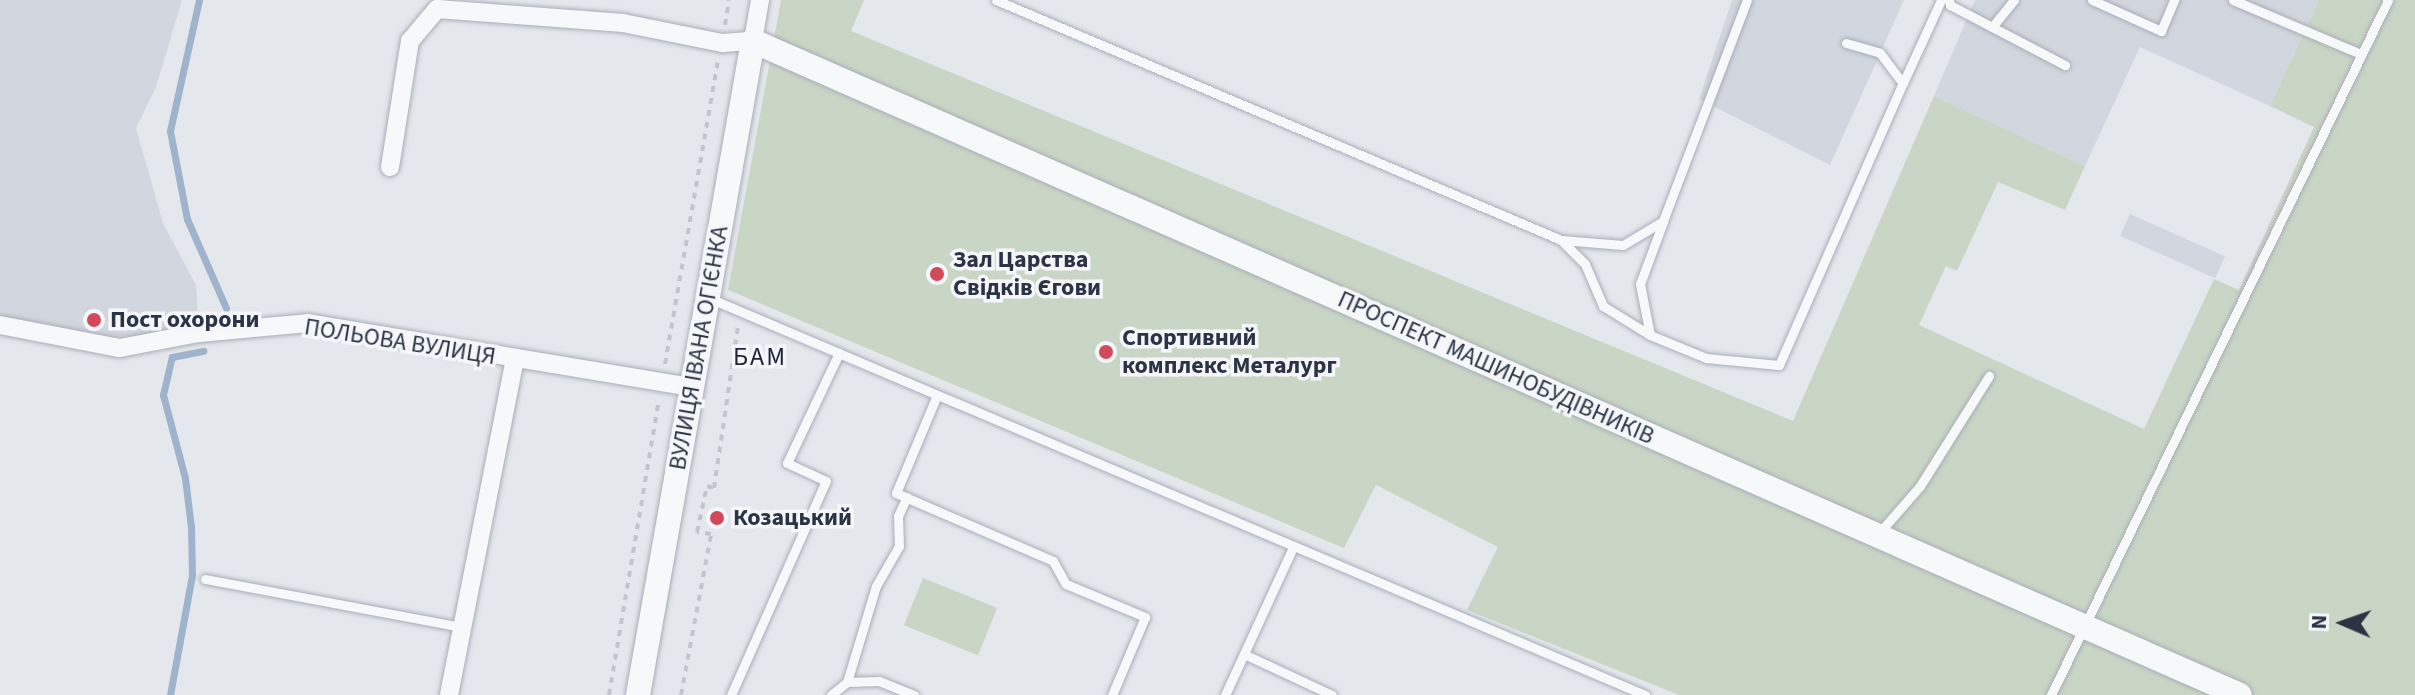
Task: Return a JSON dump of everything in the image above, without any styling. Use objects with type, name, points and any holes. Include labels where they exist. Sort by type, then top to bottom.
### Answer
[{"type":"street","name":"ВУЛИЦЯ ІВАНА ОГІЄНКА","points":[[638,695],[760,0]]},
{"type":"street","points":[[390,167],[410,41],[437,9],[623,23],[722,43],[753,41]]},
{"type":"street","name":"ПРОСПЕКТ МАШИНОБУДІВНИКІВ","points":[[753,41],[2240,695]]},
{"type":"street","name":"ПОЛЬОВА ВУЛИЦЯ","points":[[0,325],[120,348],[199,333],[308,323],[515,360],[692,387]]},
{"type":"street","name":"ПОЛЬОВА ВУЛИЦЯ","points":[[449,695],[515,360]]},
{"type":"lane","points":[[996,0],[1561,240],[1623,245],[1663,221]]},
{"type":"lane","points":[[1650,335],[1640,284],[1747,0]]},
{"type":"lane","points":[[1561,240],[1585,264],[1603,306],[1650,335],[1706,358],[1779,365],[1941,0]]},
{"type":"lane","points":[[1949,0],[1992,27],[2065,65]]},
{"type":"lane","points":[[1992,27],[2014,0]]},
{"type":"lane","points":[[2092,0],[2161,31],[2174,0]]},
{"type":"lane","points":[[2233,0],[2361,54]]},
{"type":"lane","points":[[2051,695],[2388,0]]},
{"type":"lane","points":[[1846,43],[1880,53],[1903,83]]},
{"type":"lane","points":[[708,297],[1645,695]]},
{"type":"lane","points":[[731,695],[826,481],[787,463],[839,353]]},
{"type":"lane","points":[[1877,536],[1920,486],[1989,376]]},
{"type":"lane","points":[[937,395],[896,493],[1053,561],[1066,584],[1145,617],[1112,695]]},
{"type":"lane","points":[[831,695],[847,682],[876,586],[899,546],[898,516],[907,497]]},
{"type":"lane","points":[[1225,695],[1293,547]]},
{"type":"lane","points":[[205,579],[461,627]]},
{"type":"lane","points":[[1244,654],[1332,695]]},
{"type":"lane","points":[[847,682],[879,681],[914,695]]},
{"type":"path","points":[[609,695],[729,0]]},
{"type":"path","points":[[681,695],[711,534],[697,532],[707,486],[714,488],[740,311]]},
{"type":"shaded area","points":[[0,0],[182,0],[156,87],[136,128],[163,223],[196,285],[199,333],[110,337],[0,317]]},
{"type":"shaded area","points":[[1732,0],[1904,0],[1830,165],[1699,99]]},
{"type":"shaded area","points":[[1975,0],[2319,0],[2270,106],[2140,47],[2085,166],[1934,96]]},
{"type":"shaded area","points":[[2130,214],[2225,256],[2215,278],[2120,236]]},
{"type":"green space","points":[[781,0],[864,0],[851,31],[1793,421],[1934,96],[2085,166],[2065,210],[1998,182],[1957,271],[1946,266],[1919,325],[2144,429],[2214,279],[2239,290],[2314,127],[2270,106],[2319,0],[2415,0],[2415,695],[1679,695],[1467,610],[1498,547],[1376,485],[1344,548],[728,290]]},
{"type":"green space","points":[[923,578],[997,608],[978,655],[904,625]]},
{"type":"waterway","points":[[199,0],[170,131],[187,219],[226,308]]},
{"type":"waterway","points":[[170,695],[192,575],[191,527],[185,478],[163,395],[172,357],[203,351]]},
{"type":"place","name":"Зал Царства Свідків Єгови","points":[[937,274]]},
{"type":"place","name":"Пост охорони","points":[[94,320]]},
{"type":"place","name":"Спортивний комплекс Металург","points":[[1106,352]]},
{"type":"place","name":"Козацький","points":[[717,518]]},
{"type":"district","name":"БАМ","points":[[760,357]]}]
